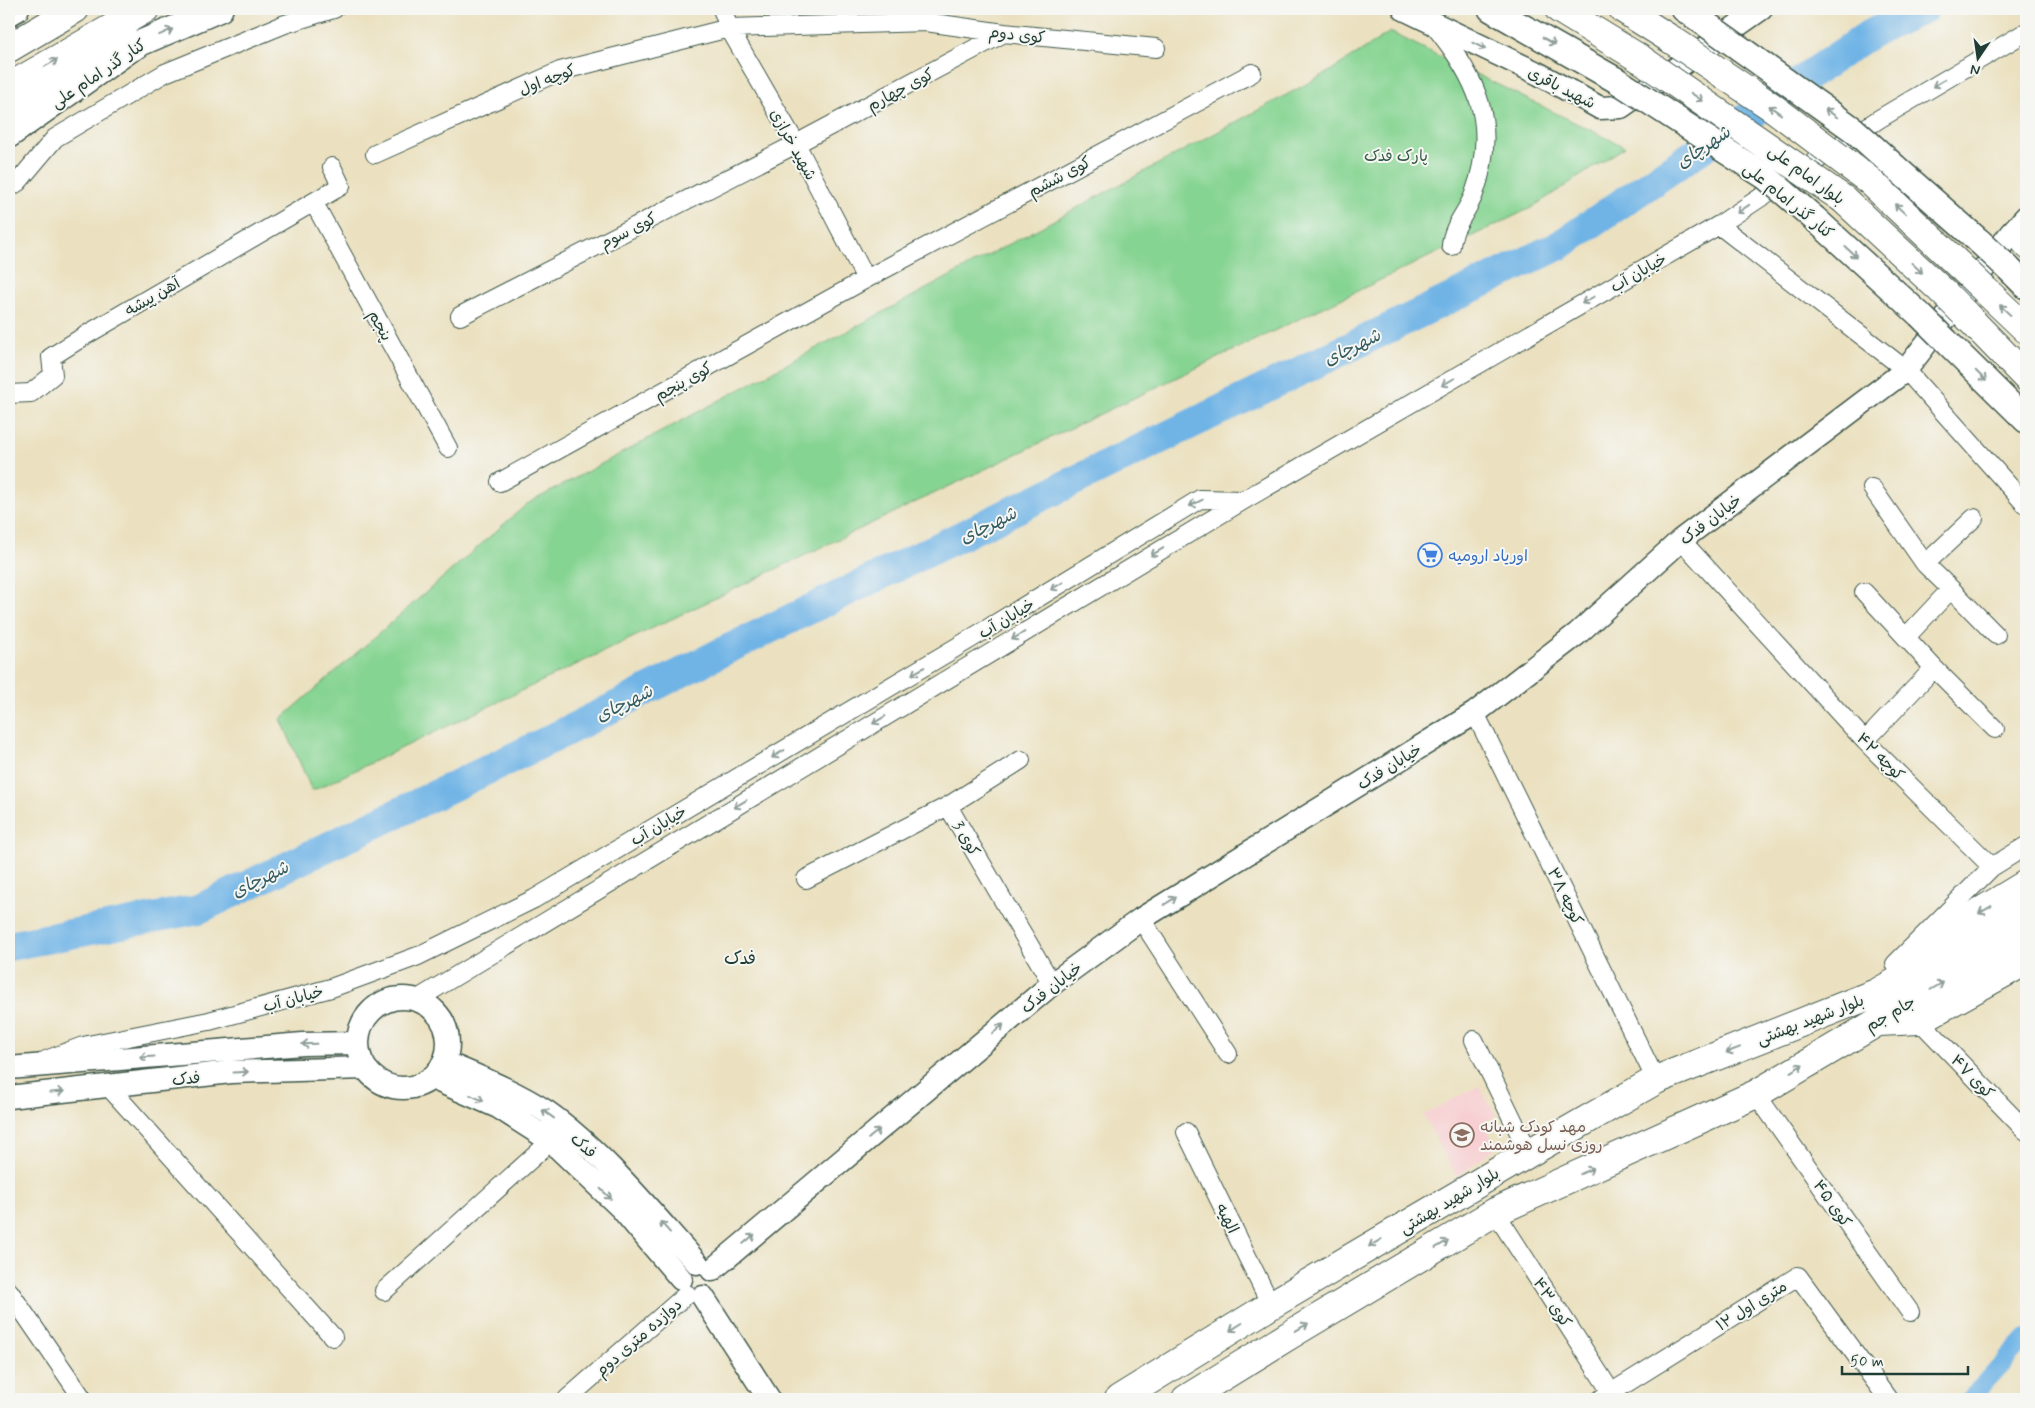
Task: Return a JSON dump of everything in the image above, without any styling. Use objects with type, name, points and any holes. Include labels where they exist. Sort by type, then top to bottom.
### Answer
[{"type":"main road","points":[[9,13],[16,9]]},
{"type":"main road","points":[[9,48],[75,9]]},
{"type":"main road","points":[[9,87],[145,9]]},
{"type":"main road","name":"کنار گذر امام علی","points":[[9,135],[136,45],[220,9]]},
{"type":"main road","name":"کنار گذر امام علی","points":[[1491,9],[1616,80],[1766,177],[1920,315],[2026,420]]},
{"type":"main road","points":[[1509,9],[1616,44]]},
{"type":"main road","name":"بلوار امام علی","points":[[1559,9],[1642,60],[1843,199],[1964,313],[2026,377]]},
{"type":"main road","name":"بلوار امام علی","points":[[1623,9],[1772,107],[1870,180],[2026,329]]},
{"type":"main road","points":[[1691,14],[1854,130],[1980,242],[2026,286]]},
{"type":"main road","points":[[9,113],[81,68],[136,45]]},
{"type":"main road","points":[[1876,993],[1895,964],[2026,884]]},
{"type":"main road","name":"جام جم","points":[[1876,993],[2026,910]]},
{"type":"main road","name":"جام جم","points":[[1756,1094],[2026,934]]},
{"type":"main road","points":[[1875,1022],[1919,1020],[2026,961]]},
{"type":"main road","name":"بلوار شهید بهشتی","points":[[1119,1399],[1271,1305],[1529,1152],[1656,1080],[1876,993]]},
{"type":"main road","points":[[1186,1399],[1495,1212],[1756,1094]]},
{"type":"street","points":[[9,188],[18,182],[55,138],[165,73],[284,24],[334,9]]},
{"type":"street","name":"شهید خرازی","points":[[722,9],[729,28],[796,144],[866,279]]},
{"type":"street","name":"شهید باقری","points":[[1404,9],[1539,74],[1600,108],[1621,107],[1759,9]]},
{"type":"street","points":[[1745,9],[1759,9]]},
{"type":"street","name":"کوی دوم","points":[[729,28],[926,22],[1004,33],[1156,48]]},
{"type":"street","points":[[1430,22],[1464,68],[1478,94],[1486,136],[1484,158],[1473,196],[1452,235],[1451,246]]},
{"type":"street","name":"کوچه اول","points":[[375,154],[560,71],[729,28]]},
{"type":"street","name":"خیابان آب","points":[[416,1000],[1244,500],[1719,225],[1879,119],[2026,32]]},
{"type":"street","name":"کوی چهارم","points":[[796,144],[1004,33]]},
{"type":"street","name":"کوی ششم","points":[[866,279],[1252,73]]},
{"type":"street","name":"کوی سوم","points":[[460,316],[796,144]]},
{"type":"street","points":[[314,202],[341,186],[332,167]]},
{"type":"street","name":"آهن پیشه","points":[[9,394],[31,393],[53,375],[51,357],[314,202]]},
{"type":"street","name":"پنجم","points":[[314,202],[448,448]]},
{"type":"street","name":"خیابان فدک","points":[[705,1267],[1052,984],[1141,919],[1475,712],[1576,634],[1681,540],[1906,370],[2011,233],[2026,217]]},
{"type":"street","points":[[1719,225],[1906,370],[2026,505]]},
{"type":"street","points":[[2011,233],[2026,250]]},
{"type":"street","name":"کوی پنجم","points":[[500,482],[866,279]]},
{"type":"street","points":[[1872,488],[1925,564],[1996,635]]},
{"type":"street","name":"خیابان آب","points":[[32,1066],[83,1046],[210,1020],[331,988],[418,956],[534,900],[1200,499],[1244,500]]},
{"type":"street","points":[[1925,564],[1974,518]]},
{"type":"street","name":"کوچه ۴۲","points":[[1681,540],[1866,741],[1992,867]]},
{"type":"street","points":[[1906,638],[1951,589]]},
{"type":"street","points":[[1864,592],[1934,668],[1995,729]]},
{"type":"street","points":[[1866,741],[1934,668]]},
{"type":"street","name":"کوچه ۳۸","points":[[1475,712],[1656,1080]]},
{"type":"street","points":[[948,806],[1022,760]]},
{"type":"street","name":"کوی 3","points":[[806,879],[948,806],[1052,984]]},
{"type":"street","points":[[1895,964],[1992,867],[2026,846]]},
{"type":"street","points":[[1141,919],[1228,1054]]},
{"type":"street","points":[[1995,978],[2026,978]]},
{"type":"street","points":[[399,998],[416,1000],[429,1007],[440,1018],[446,1032],[448,1047],[438,1070],[419,1086],[404,1089],[389,1086],[375,1079],[365,1068],[359,1056],[357,1043],[361,1027],[370,1013],[383,1003],[399,998]]},
{"type":"street","name":"کوی ۴۷","points":[[1919,1020],[2026,1131]]},
{"type":"street","points":[[1474,1040],[1529,1152]]},
{"type":"street","name":"فدک","points":[[9,1068],[303,1044],[357,1043]]},
{"type":"street","name":"فدک","points":[[9,1097],[231,1072],[365,1068]]},
{"type":"street","name":"فدک","points":[[438,1070],[501,1086],[547,1112],[592,1150],[705,1267]]},
{"type":"street","name":"فدک","points":[[438,1070],[551,1141],[621,1208],[690,1290],[769,1399]]},
{"type":"street","points":[[108,1086],[333,1337]]},
{"type":"street","name":"کوی ۴۵","points":[[1756,1094],[1910,1312]]},
{"type":"street","name":"الهیه","points":[[1186,1132],[1271,1305]]},
{"type":"street","points":[[384,1291],[551,1141]]},
{"type":"street","name":"کوی ۴۳","points":[[1495,1212],[1606,1396]]},
{"type":"street","points":[[689,1265],[705,1267],[715,1278],[714,1286],[710,1293],[690,1290],[683,1271],[689,1265]]},
{"type":"street","name":"۱۲ متری اول","points":[[1606,1396],[1798,1276],[1888,1399]]},
{"type":"street","name":"دوازده متری دوم","points":[[567,1399],[690,1290]]},
{"type":"street","points":[[9,1291],[83,1399]]},
{"type":"shaded area","name":"مهد کودک شبانه روزی نسل هوشمند","points":[[1479,1086],[1496,1115],[1486,1122],[1494,1149],[1457,1177],[1423,1115]]},
{"type":"green space","name":"پارک فدک","points":[[1390,32],[1625,147],[1531,208],[312,791],[281,719],[527,504],[1327,73]]},
{"type":"waterway","name":"شهرچای","points":[[9,946],[199,909],[549,740],[722,652],[1560,245],[1870,34],[1924,9]]},
{"type":"waterway","points":[[1970,1399],[2026,1338]]},
{"type":"place","name":"اوریاد ارومیه","points":[[1430,555]]},
{"type":"place","name":"مهد کودک شبانه روزی نسل هوشمند","points":[[1462,1135]]},
{"type":"district","name":"فدک","points":[[740,958]]}]
